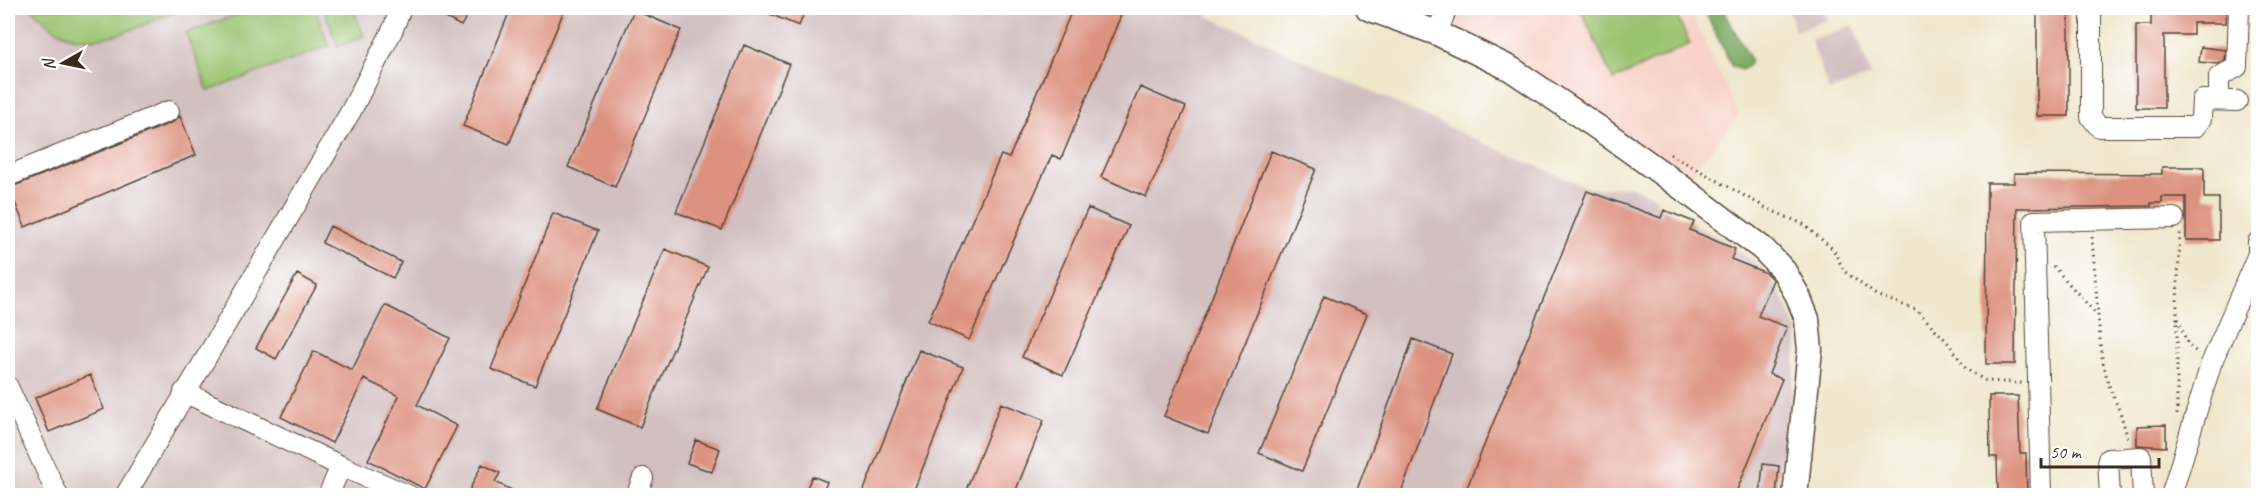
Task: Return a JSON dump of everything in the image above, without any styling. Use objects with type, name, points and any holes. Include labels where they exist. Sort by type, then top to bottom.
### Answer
[{"type":"main road","points":[[1368,8],[1437,33],[1511,69],[1600,129],[1763,249],[1784,271],[1798,296],[1807,319],[1810,350],[1795,495]]},
{"type":"lane","points":[[125,495],[351,111],[393,29],[401,8]]},
{"type":"lane","points":[[1437,33],[1447,8]]},
{"type":"lane","points":[[2091,8],[2091,117],[2099,127],[2194,127],[2201,119],[2202,99],[2228,101],[2220,77],[2236,67],[2239,8]]},
{"type":"lane","points":[[8,176],[169,111]]},
{"type":"lane","points":[[2041,495],[2034,221],[2174,218]]},
{"type":"lane","points":[[2171,495],[2211,364],[2258,254],[2259,242]]},
{"type":"lane","points":[[8,387],[58,495]]},
{"type":"lane","points":[[184,392],[341,466],[410,495]]},
{"type":"lane","points":[[2110,495],[2108,459],[2141,457],[2143,495]]},
{"type":"lane","points":[[328,495],[341,466]]},
{"type":"path","points":[[1665,152],[1676,156],[1768,209],[1803,224],[1833,249],[1844,271],[1876,295],[1917,310],[1950,345],[1966,369],[1986,381],[2039,383]]},
{"type":"path","points":[[2174,218],[2180,227],[2176,422]]},
{"type":"path","points":[[2091,220],[2101,353],[2108,383],[2121,415],[2134,458]]},
{"type":"path","points":[[2035,246],[2098,316]]},
{"type":"path","points":[[2177,317],[2188,345],[2211,364]]},
{"type":"shaded area","points":[[8,8],[1190,8],[1587,188],[1630,186],[1655,197],[1659,206],[1732,245],[1759,266],[1777,286],[1798,332],[1792,392],[1779,466],[1778,495],[8,495]]},
{"type":"shaded area","points":[[1388,8],[1689,8],[1739,116],[1685,181]]},
{"type":"shaded area","points":[[1788,8],[1823,8],[1827,20],[1795,31]]},
{"type":"shaded area","points":[[1853,25],[1871,76],[1829,91],[1811,40]]},
{"type":"green space","points":[[31,8],[183,8],[140,27],[94,39],[64,34],[50,26]]},
{"type":"green space","points":[[255,8],[315,8],[329,46],[208,91],[186,33]]},
{"type":"green space","points":[[323,8],[353,8],[364,36],[338,46]]},
{"type":"green space","points":[[1580,8],[1673,8],[1690,44],[1613,80]]},
{"type":"green space","points":[[1707,8],[1722,8],[1751,60],[1749,65],[1742,70],[1732,67],[1706,14]]},
{"type":"building","points":[[427,8],[471,8],[461,26]]},
{"type":"building","points":[[511,8],[565,8],[509,144],[463,126]]},
{"type":"building","points":[[755,8],[806,8],[799,26]]},
{"type":"building","points":[[1073,8],[1124,8],[1061,159],[1052,155],[969,340],[928,321],[1001,155],[1009,158]]},
{"type":"building","points":[[2037,8],[2069,8],[2069,116],[2037,116]]},
{"type":"building","points":[[2151,8],[2226,8],[2226,23],[2193,23],[2193,35],[2164,35],[2164,108],[2136,108],[2136,25],[2151,25]]},
{"type":"building","points":[[634,10],[681,30],[615,187],[568,167]]},
{"type":"building","points":[[744,45],[789,64],[722,230],[676,212]]},
{"type":"building","points":[[2201,47],[2226,50],[2225,60],[2218,64],[2199,62]]},
{"type":"building","points":[[1140,87],[1186,107],[1146,197],[1101,177]]},
{"type":"building","points":[[180,116],[196,155],[25,227],[9,188],[173,122]]},
{"type":"building","points":[[1271,151],[1316,169],[1208,434],[1164,416]]},
{"type":"building","points":[[2162,167],[2204,167],[2204,198],[2219,198],[2219,240],[2186,240],[2186,197],[2162,197],[2162,203],[2151,203],[2151,206],[2017,208],[2015,364],[1986,364],[1987,183],[2014,183],[2014,173],[2162,174]]},
{"type":"building","points":[[1587,191],[1661,218],[1664,210],[1694,222],[1690,230],[1735,249],[1731,259],[1766,273],[1773,280],[1758,316],[1787,327],[1769,374],[1782,379],[1735,495],[1464,495]]},
{"type":"building","points":[[1088,208],[1129,226],[1063,375],[1022,357]]},
{"type":"building","points":[[553,213],[598,231],[535,386],[491,369]]},
{"type":"building","points":[[330,226],[401,262],[393,278],[322,243]]},
{"type":"building","points":[[665,249],[708,267],[640,427],[597,409]]},
{"type":"building","points":[[297,274],[317,285],[276,359],[256,348]]},
{"type":"building","points":[[1324,296],[1367,314],[1302,471],[1259,453]]},
{"type":"building","points":[[385,305],[450,338],[417,405],[457,426],[425,489],[368,460],[399,396],[364,379],[332,443],[281,417],[314,351],[352,370]]},
{"type":"building","points":[[1413,339],[1452,354],[1400,495],[1355,495]]},
{"type":"building","points":[[919,350],[963,367],[912,495],[862,495]]},
{"type":"building","points":[[90,375],[104,409],[49,432],[35,398]]},
{"type":"building","points":[[1989,396],[2018,396],[2020,453],[2026,453],[2027,495],[1998,495],[1997,457],[1990,457]]},
{"type":"building","points":[[1001,403],[1044,420],[1014,495],[964,495]]},
{"type":"building","points":[[2166,425],[2166,447],[2137,445],[2137,426]]},
{"type":"building","points":[[696,440],[720,449],[712,472],[687,463]]},
{"type":"building","points":[[482,464],[500,473],[495,482],[522,495],[467,495]]},
{"type":"building","points":[[1763,464],[1779,466],[1776,495],[1760,495]]},
{"type":"building","points":[[812,476],[827,482],[822,495],[804,495]]}]
